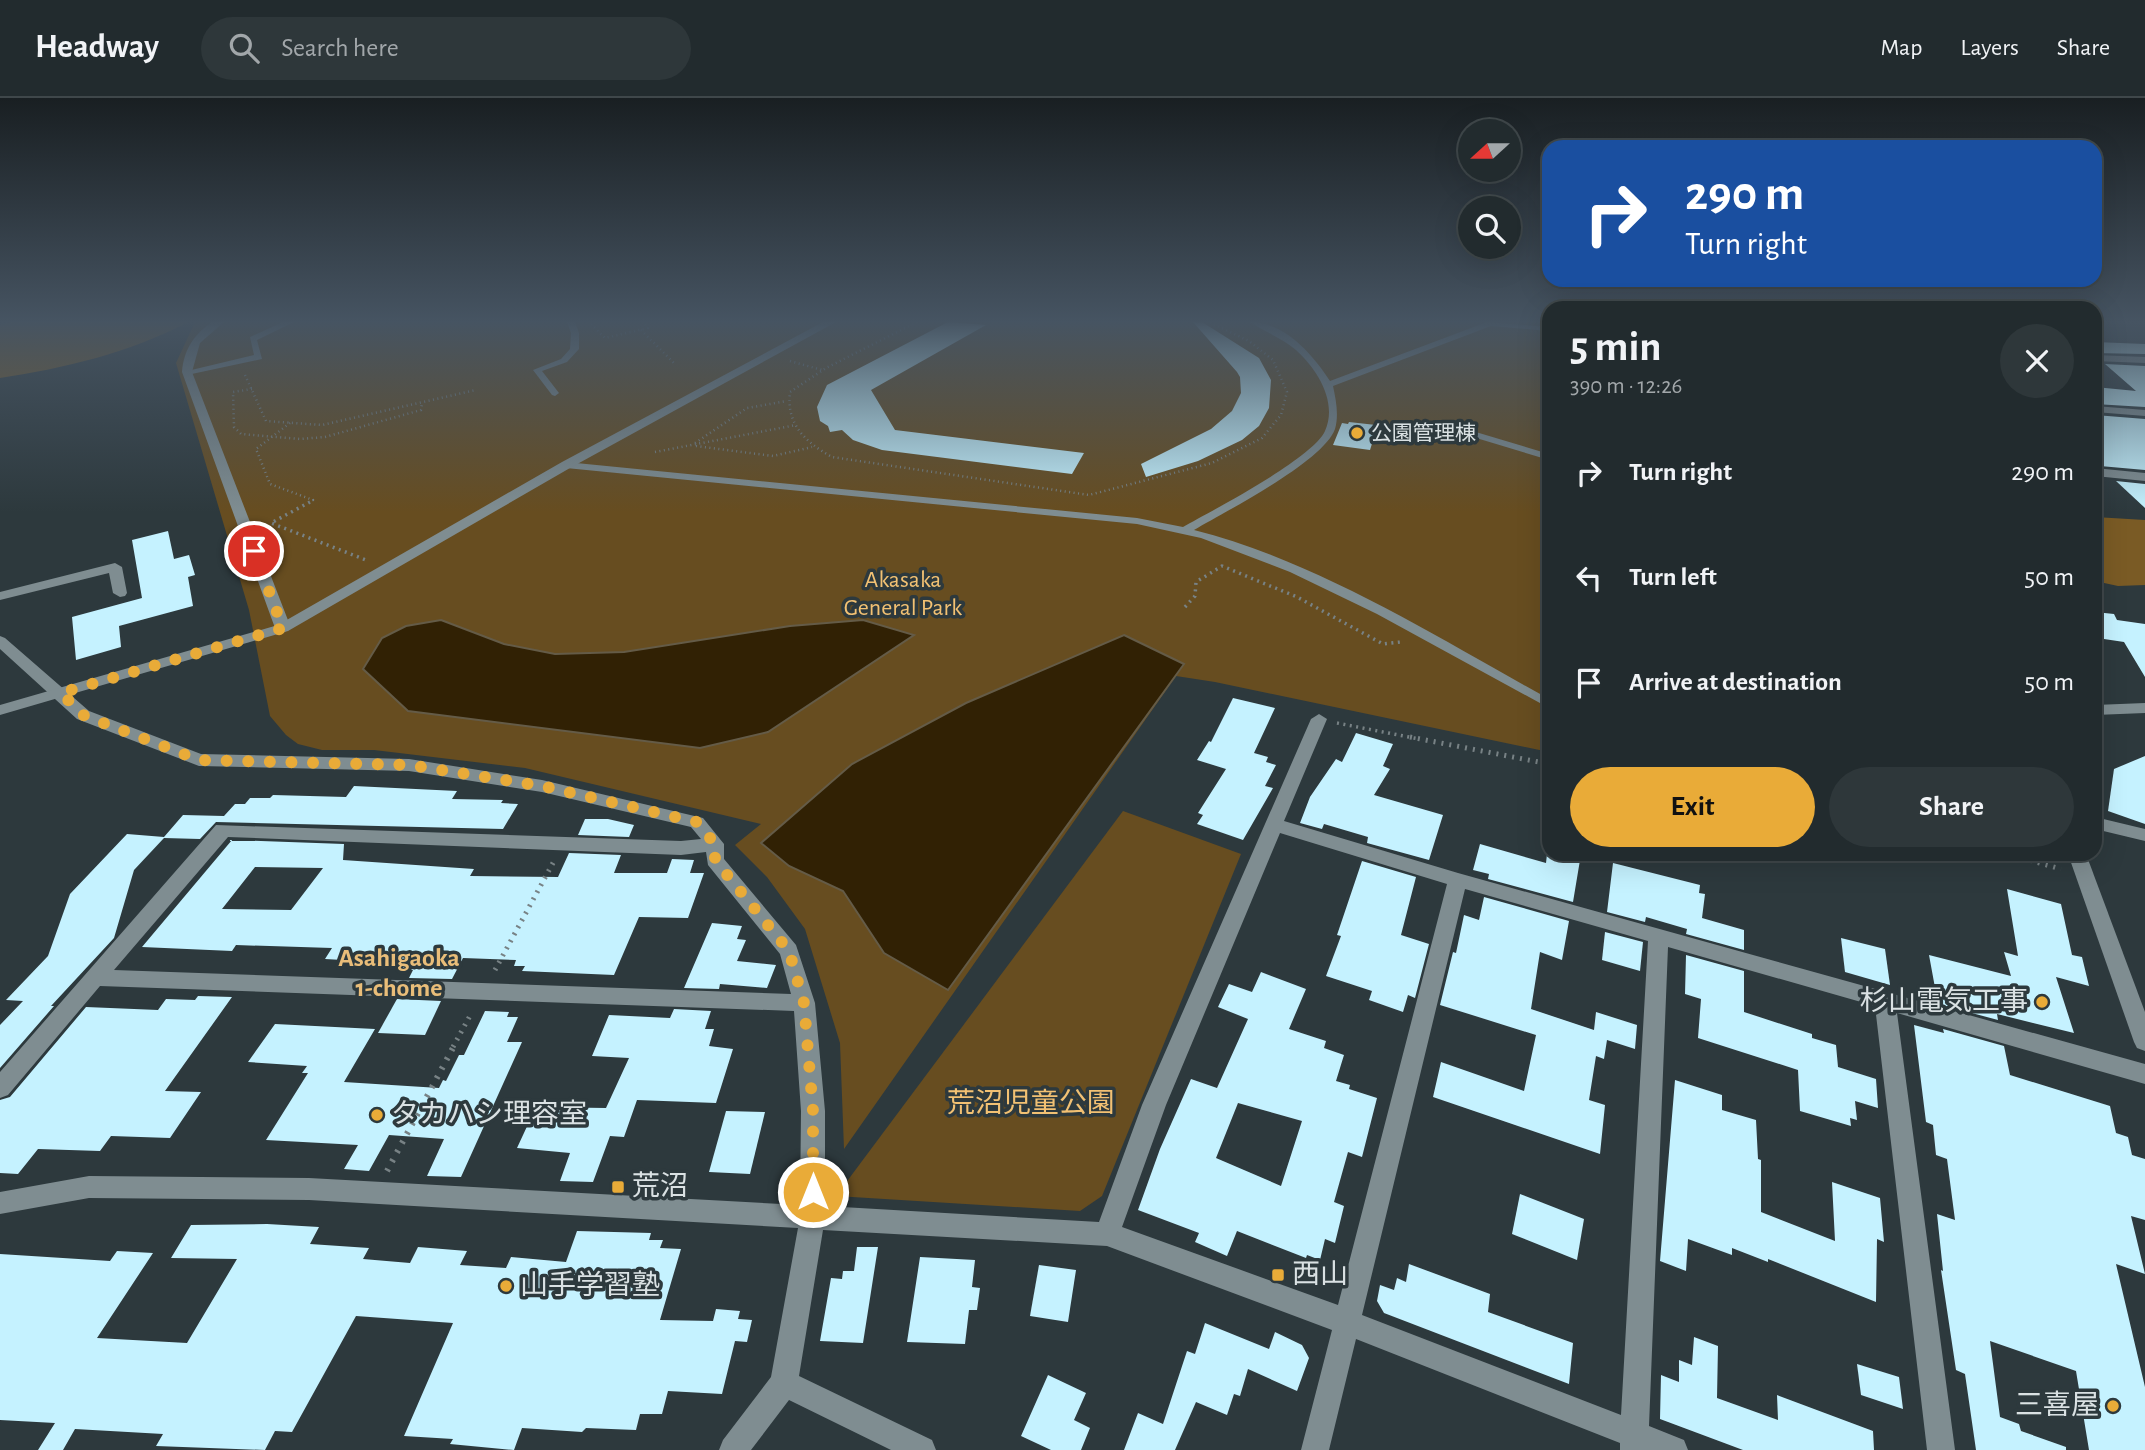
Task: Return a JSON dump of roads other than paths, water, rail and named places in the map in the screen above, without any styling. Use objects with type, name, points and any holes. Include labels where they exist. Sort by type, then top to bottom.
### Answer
[{"type":"street","points":[[192,385],[283,628]]},
{"type":"street","points":[[0,710],[283,628],[566,465],[714,385]]},
{"type":"street","points":[[2102,410],[2145,413]]},
{"type":"street","points":[[2102,473],[2145,477]]},
{"type":"street","points":[[0,596],[116,567],[120,593]]},
{"type":"street","points":[[0,641],[83,715],[199,760],[409,765],[515,782],[697,822],[715,844],[715,860],[789,951],[804,1003],[813,1111],[813,1219],[784,1383],[733,1450]]},
{"type":"street","points":[[2102,710],[2145,708]]},
{"type":"street","points":[[1107,1234],[1154,1105],[1318,719]]},
{"type":"street","points":[[1275,825],[1458,880],[2145,1074]]},
{"type":"street","points":[[2102,825],[2145,835]]},
{"type":"street","points":[[0,1088],[223,830],[681,848],[715,844]]},
{"type":"street","points":[[2080,861],[2145,1042]]},
{"type":"street","points":[[1315,1450],[1458,880]]},
{"type":"street","points":[[1635,1442],[1658,936]]},
{"type":"street","points":[[97,978],[804,1003]]},
{"type":"street","points":[[1885,1000],[1941,1450]]},
{"type":"street","points":[[0,1203],[89,1187],[309,1189],[1107,1234],[1347,1322],[1635,1442],[1674,1450]]},
{"type":"street","points":[[784,1383],[922,1450]]},
{"type":"lane","points":[[549,385],[555,393]]},
{"type":"lane","points":[[1184,531],[1306,458],[1329,435],[1334,407],[1328,385]]},
{"type":"lane","points":[[1466,432],[1542,455]]},
{"type":"lane","points":[[566,465],[1137,522],[1184,531],[1262,556],[1377,609],[1542,700]]},
{"type":"place","name":"公園管理棟","points":[[1357,433]]},
{"type":"place","name":"杉山電気工事","points":[[2042,1002]]},
{"type":"place","name":"タカハシ理容室","points":[[377,1115]]},
{"type":"place","name":"荒沼","points":[[618,1187]]},
{"type":"place","name":"西山","points":[[1278,1275]]},
{"type":"place","name":"山手学習塾","points":[[506,1286]]},
{"type":"place","name":"三喜屋","points":[[2113,1406]]},
{"type":"district","name":"Asahigaoka 1-chome","points":[[399,973]]},
{"type":"park label","name":"Akasaka General Park","points":[[903,594]]},
{"type":"park label","name":"荒沼児童公園","points":[[1031,1104]]}]
